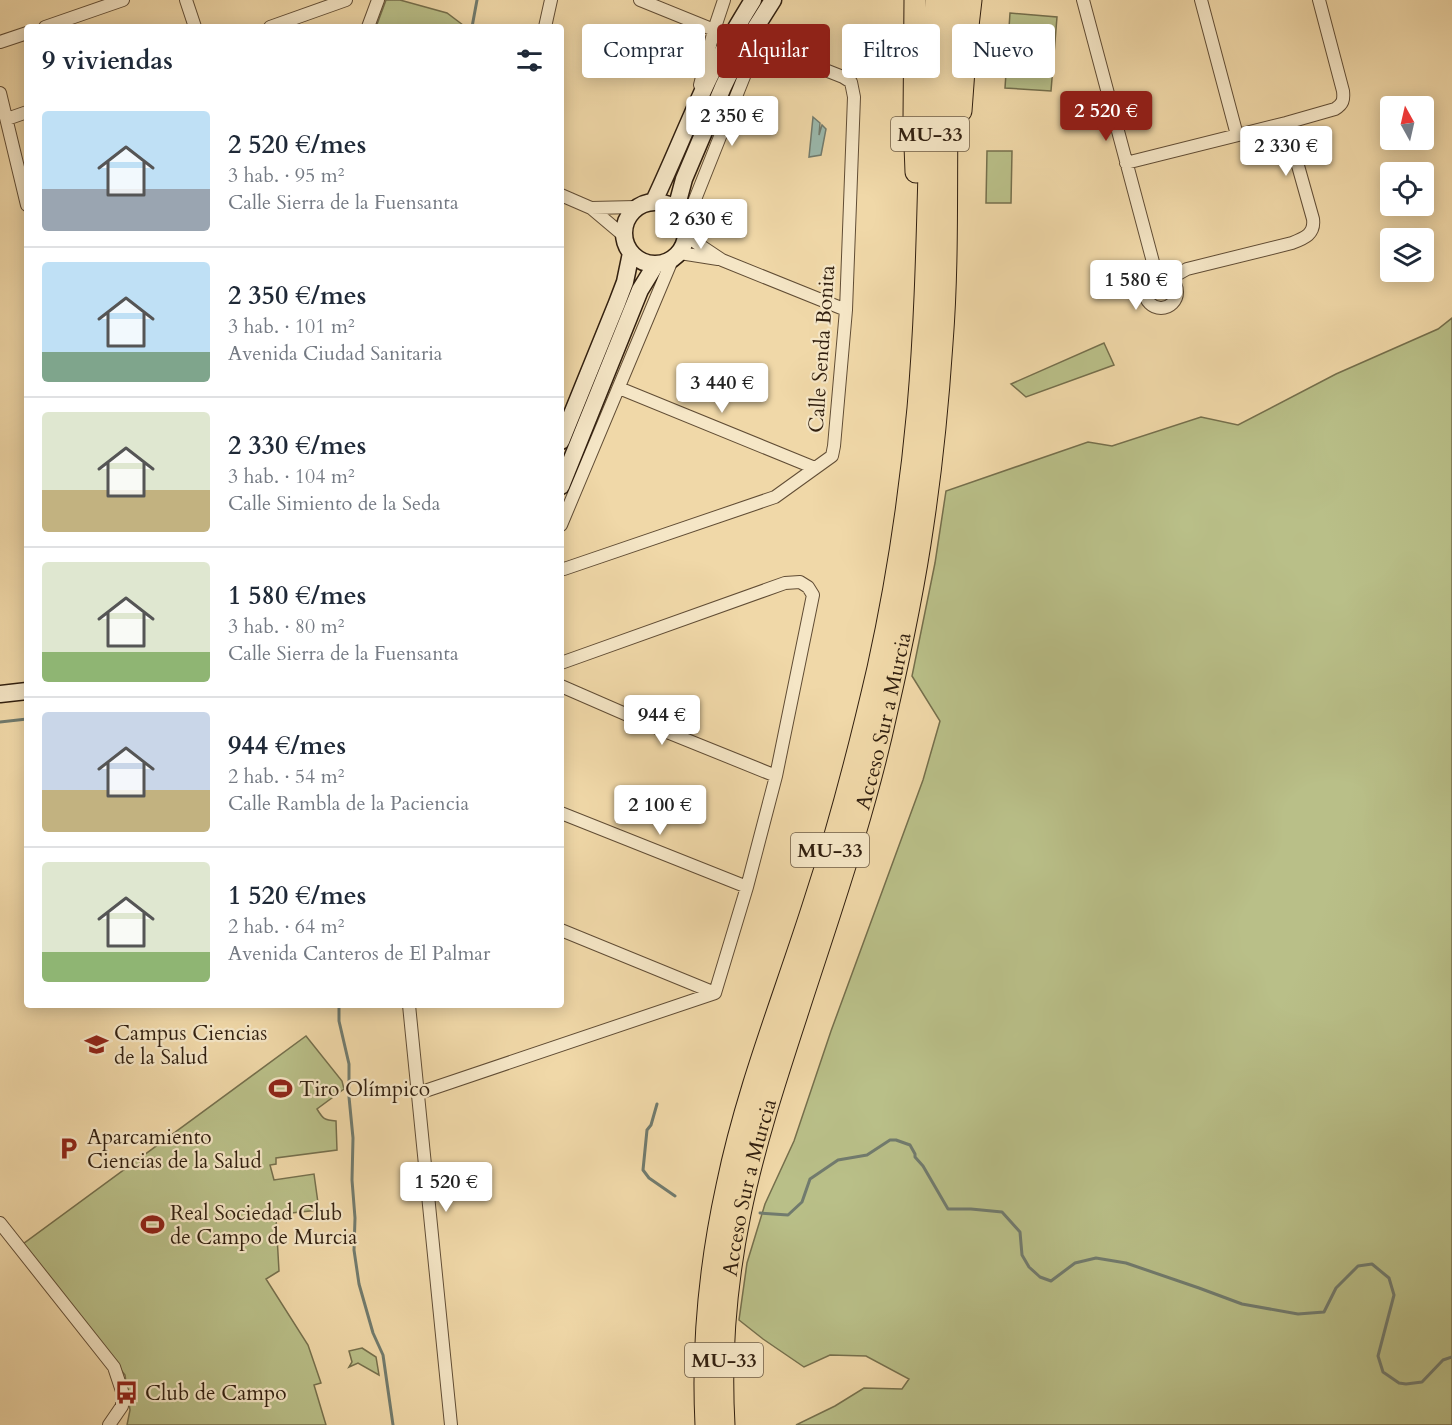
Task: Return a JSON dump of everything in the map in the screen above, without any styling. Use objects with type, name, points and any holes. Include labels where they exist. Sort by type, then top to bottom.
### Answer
[{"type":"highway","points":[[915,0],[914,119],[917,195],[926,268]]},
{"type":"highway","name":"Acceso Sur a Murcia","points":[[706,1425],[709,1305],[714,1259],[727,1184],[753,1086],[816,899],[840,819],[890,611],[903,532],[921,370],[936,0]]},
{"type":"highway","name":"Acceso Sur a Murcia","points":[[724,1425],[723,1383],[728,1294],[746,1186],[772,1089],[858,823],[886,715],[923,523],[943,341],[947,112],[953,0]]},
{"type":"highway","points":[[947,212],[957,161],[971,0]]},
{"type":"street","points":[[54,24],[123,0]]},
{"type":"street","points":[[186,0],[194,24]]},
{"type":"street","points":[[369,24],[378,0]]},
{"type":"street","points":[[546,24],[551,0]]},
{"type":"street","points":[[640,0],[714,30]]},
{"type":"street","points":[[692,115],[724,0]]},
{"type":"street","points":[[654,201],[708,80],[726,44],[753,0]]},
{"type":"street","points":[[676,209],[684,179],[723,87],[739,54],[773,0]]},
{"type":"street","points":[[1083,0],[1126,164],[1163,278],[1187,269],[1292,243],[1304,239],[1311,233],[1314,226],[1313,219],[1286,123]]},
{"type":"street","points":[[1201,0],[1237,135]]},
{"type":"street","points":[[1126,164],[1286,123],[1335,109],[1341,105],[1344,99],[1343,91],[1319,0]]},
{"type":"street","points":[[286,24],[302,21],[339,1]]},
{"type":"street","points":[[0,42],[24,34]]},
{"type":"street","name":"Calle Senda Bonita","points":[[564,569],[775,497],[832,456],[846,310],[854,97],[851,82],[772,49],[760,52],[752,59],[694,202],[687,234]]},
{"type":"street","points":[[0,93],[24,192]]},
{"type":"street","points":[[7,119],[24,113]]},
{"type":"street","points":[[564,196],[591,207],[623,235]]},
{"type":"street","points":[[564,518],[676,256],[685,244],[687,234],[684,220],[670,205],[654,201],[636,207],[630,213],[623,235],[627,248],[642,262],[656,264],[676,256],[722,260]]},
{"type":"street","points":[[591,207],[636,207]]},
{"type":"street","points":[[687,234],[722,260],[846,310]]},
{"type":"street","points":[[564,434],[625,282],[631,253]]},
{"type":"street","points":[[564,479],[640,290],[656,264]]},
{"type":"street","points":[[619,388],[815,468]]},
{"type":"street","points":[[564,662],[785,583],[800,582],[808,587],[813,595],[776,776],[747,887],[715,993]]},
{"type":"street","points":[[564,687],[776,776]]},
{"type":"street","points":[[0,694],[24,691]]},
{"type":"street","points":[[564,814],[747,887]]},
{"type":"street","points":[[564,931],[715,993]]},
{"type":"street","points":[[419,1093],[715,993]]},
{"type":"street","points":[[409,1008],[451,1425]]},
{"type":"street","points":[[0,1223],[114,1367],[122,1391],[122,1406],[109,1425]]},
{"type":"green space","points":[[386,0],[400,0],[447,13],[462,24],[377,24]]},
{"type":"green space","points":[[1010,13],[1057,17],[1055,42],[1055,24],[1009,24]]},
{"type":"green space","points":[[1006,78],[1052,78],[1051,91],[1005,88]]},
{"type":"green space","points":[[987,151],[1012,151],[1011,203],[986,203]]},
{"type":"green space","points":[[1452,318],[1452,1425],[796,1425],[835,1406],[864,1388],[902,1389],[909,1379],[866,1356],[830,1355],[804,1367],[739,1320],[747,1263],[765,1204],[794,1141],[831,1031],[923,780],[940,721],[912,676],[935,563],[946,491],[1088,442],[1112,446],[1201,417],[1238,425],[1336,374],[1438,329]]},
{"type":"green space","points":[[1104,343],[1114,365],[1026,397],[1011,384]]},
{"type":"green space","name":"Real Sociedad Club de Campo de Murcia","points":[[306,1036],[342,1081],[344,1089],[317,1109],[324,1118],[336,1121],[337,1150],[276,1158],[276,1164],[270,1165],[274,1180],[314,1174],[319,1210],[291,1213],[276,1218],[279,1271],[266,1279],[308,1345],[321,1383],[314,1385],[326,1425],[127,1425],[130,1410],[125,1375],[23,1244]]},
{"type":"green space","points":[[362,1348],[376,1357],[379,1375],[358,1363],[349,1367],[352,1362],[349,1351]]},
{"type":"shaded area","points":[[813,117],[820,123],[819,135],[822,125],[826,129],[821,155],[809,157]]},
{"type":"waterway","points":[[473,24],[477,0]]},
{"type":"waterway","points":[[0,722],[24,719]]},
{"type":"waterway","points":[[339,1008],[339,1021],[349,1064],[353,1138],[354,1250],[359,1284],[373,1333],[383,1355],[393,1425]]},
{"type":"waterway","points":[[657,1104],[651,1125],[647,1130],[643,1170],[649,1178],[675,1196]]},
{"type":"waterway","points":[[760,1213],[788,1215],[802,1202],[810,1179],[838,1160],[867,1155],[890,1140],[896,1140],[910,1145],[915,1157],[923,1166],[948,1209],[1002,1212],[1020,1232],[1022,1255],[1029,1267],[1040,1277],[1051,1281],[1075,1263],[1096,1258],[1126,1263],[1242,1304],[1298,1314],[1324,1312],[1336,1288],[1358,1266],[1372,1264],[1389,1278],[1394,1295],[1378,1356],[1383,1372],[1399,1383],[1422,1382],[1443,1360],[1452,1357]]},
{"type":"place","name":"Campus Ciencias de la Salud","points":[[96,1045]]},
{"type":"place","name":"Tiro Olímpico","points":[[281,1089]]},
{"type":"place","name":"Aparcamiento Ciencias de la Salud","points":[[69,1149]]},
{"type":"place","name":"Real Sociedad Club de Campo de Murcia","points":[[152,1225]]},
{"type":"place","name":"Club de Campo","points":[[127,1393]]}]
